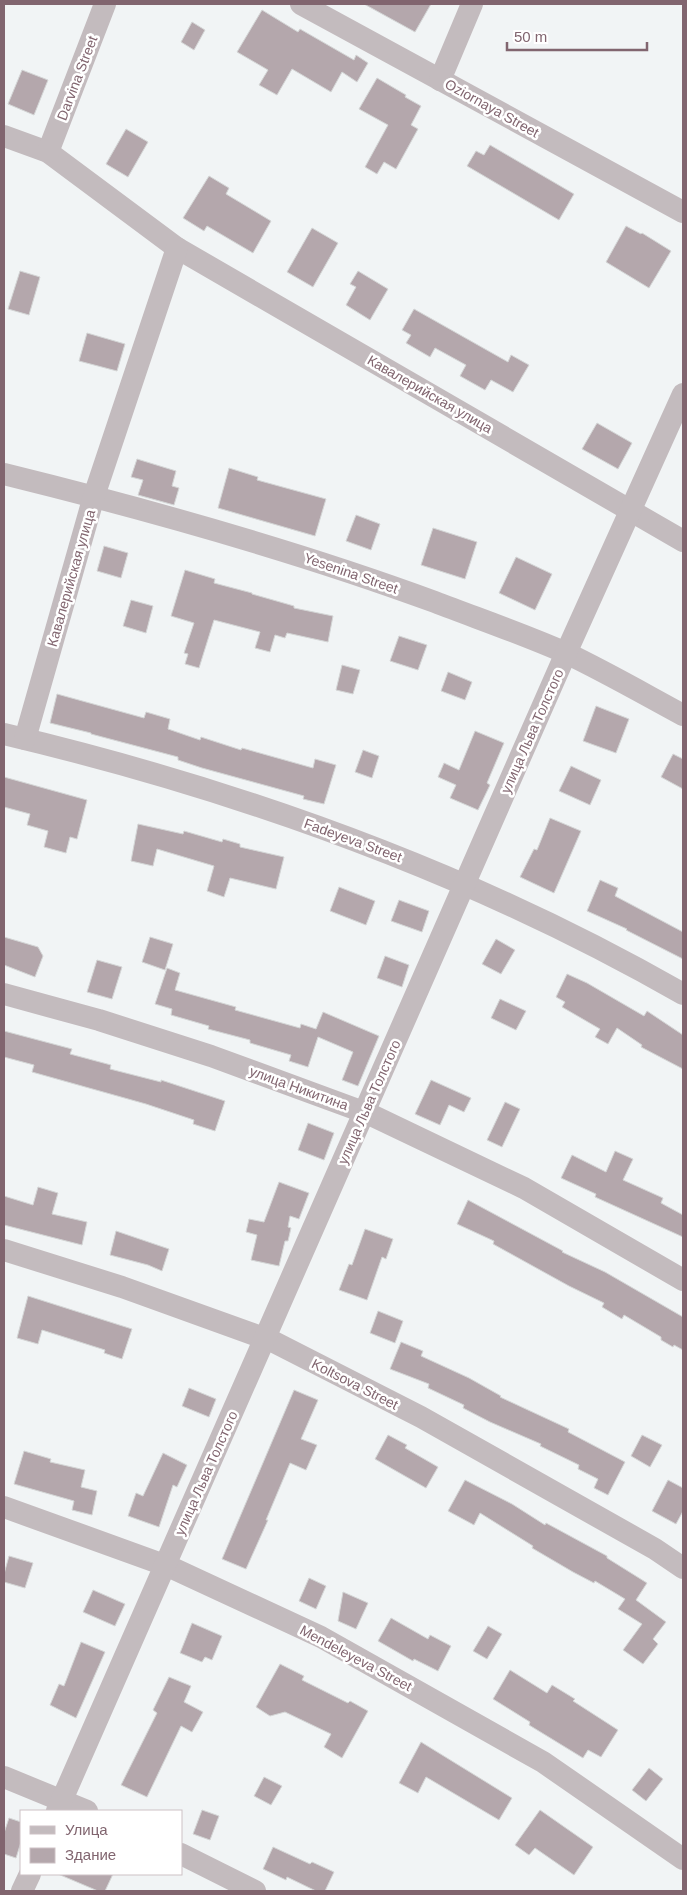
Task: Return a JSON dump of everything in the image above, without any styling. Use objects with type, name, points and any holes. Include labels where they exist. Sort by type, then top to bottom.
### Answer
[{"type":"street","name":"Darvina Street","points":[[48,152],[105,4]]},
{"type":"street","name":"Oziornaya Street","points":[[300,4],[683,212]]},
{"type":"street","points":[[440,80],[472,4]]},
{"type":"street","name":"Кавалерийская улица","points":[[4,136],[48,152],[177,248],[683,541]]},
{"type":"street","name":"Кавалерийская улица","points":[[14,736],[177,248]]},
{"type":"street","name":"улица Льва Толстого","points":[[60,1806],[566,653],[632,511],[683,394]]},
{"type":"street","name":"Yesenina Street","points":[[4,474],[94,496],[251,540],[381,582],[566,653],[683,715]]},
{"type":"street","name":"Fadeyeva Street","points":[[14,736],[172,779],[293,818],[466,884],[630,963],[683,994]]},
{"type":"street","name":"улица Никитина","points":[[4,994],[99,1020],[211,1056],[364,1112],[524,1188],[683,1280]]},
{"type":"street","name":"Koltsova Street","points":[[4,1250],[122,1287],[265,1339],[421,1417],[655,1549],[683,1568]]},
{"type":"street","name":"Mendeleyeva Street","points":[[4,1507],[166,1565],[321,1637],[543,1762],[683,1860]]},
{"type":"street","points":[[4,1777],[60,1806],[82,1810]]},
{"type":"street","points":[[182,1854],[255,1891]]},
{"type":"street","points":[[22,1891],[30,1875]]},
{"type":"building","points":[[364,4],[431,4],[415,32]]},
{"type":"building","points":[[262,10],[298,32],[300,29],[354,60],[356,55],[368,63],[357,82],[342,72],[331,92],[292,69],[277,95],[259,85],[268,70],[237,52]]},
{"type":"building","points":[[192,22],[205,30],[194,50],[181,42]]},
{"type":"building","points":[[22,70],[48,80],[34,115],[8,104]]},
{"type":"building","points":[[377,78],[421,106],[411,125],[418,129],[396,169],[384,162],[377,174],[365,167],[388,125],[359,109]]},
{"type":"building","points":[[126,129],[148,142],[128,177],[106,164]]},
{"type":"building","points":[[490,145],[574,194],[559,220],[467,166],[476,151],[484,155]]},
{"type":"building","points":[[209,176],[229,188],[226,194],[271,221],[253,253],[207,226],[204,231],[183,218]]},
{"type":"building","points":[[626,226],[642,233],[671,251],[649,288],[606,262]]},
{"type":"building","points":[[312,228],[338,243],[313,287],[287,272]]},
{"type":"building","points":[[20,271],[40,277],[29,315],[8,309]]},
{"type":"building","points":[[358,271],[388,289],[370,320],[346,305],[356,287],[350,284]]},
{"type":"building","points":[[414,309],[508,362],[511,355],[529,365],[513,392],[491,380],[485,390],[460,376],[466,365],[435,348],[430,357],[406,343],[411,335],[402,330]]},
{"type":"building","points":[[87,333],[125,344],[117,371],[79,361]]},
{"type":"building","points":[[597,423],[632,443],[618,469],[582,449]]},
{"type":"building","points":[[137,459],[176,471],[172,486],[179,488],[174,505],[138,495],[143,480],[131,477]]},
{"type":"building","points":[[229,468],[258,477],[257,480],[326,499],[315,536],[218,508]]},
{"type":"building","points":[[356,515],[380,524],[371,550],[346,541]]},
{"type":"building","points":[[433,528],[477,542],[465,579],[421,565]]},
{"type":"building","points":[[104,546],[128,553],[121,578],[97,571]]},
{"type":"building","points":[[516,557],[552,574],[535,610],[499,593]]},
{"type":"building","points":[[185,570],[215,579],[214,583],[294,606],[294,608],[333,616],[328,642],[287,633],[285,638],[275,635],[270,652],[255,648],[260,632],[214,620],[199,668],[185,664],[188,654],[184,653],[194,623],[171,616]]},
{"type":"building","points":[[131,600],[153,606],[146,633],[123,626]]},
{"type":"building","points":[[399,636],[427,645],[418,670],[390,661]]},
{"type":"building","points":[[342,665],[360,670],[353,694],[336,690]]},
{"type":"building","points":[[448,672],[472,682],[465,700],[441,691]]},
{"type":"building","points":[[57,694],[144,718],[146,712],[170,719],[168,729],[200,740],[201,737],[241,750],[242,748],[313,768],[315,759],[336,765],[324,804],[303,799],[304,796],[202,768],[178,760],[178,757],[50,723]]},
{"type":"building","points":[[596,706],[629,719],[616,753],[583,741]]},
{"type":"building","points":[[475,731],[504,743],[487,783],[490,785],[478,810],[450,798],[456,785],[438,777],[444,763],[459,770]]},
{"type":"building","points":[[363,750],[379,756],[372,778],[355,772]]},
{"type":"building","points":[[673,754],[683,759],[683,789],[661,777]]},
{"type":"building","points":[[571,766],[601,780],[590,805],[559,791]]},
{"type":"building","points":[[4,777],[87,800],[77,839],[70,837],[66,853],[44,847],[48,831],[27,825],[30,814],[4,807]]},
{"type":"building","points":[[550,818],[581,831],[554,893],[520,877],[534,849],[537,850]]},
{"type":"building","points":[[138,824],[183,834],[184,831],[222,842],[223,839],[240,844],[240,847],[284,857],[276,889],[230,878],[224,897],[207,891],[214,866],[157,849],[153,866],[131,861]]},
{"type":"building","points":[[600,880],[618,888],[615,896],[683,932],[683,959],[627,929],[587,911]]},
{"type":"building","points":[[339,887],[375,901],[366,925],[330,911]]},
{"type":"building","points":[[399,900],[429,911],[422,932],[391,921]]},
{"type":"building","points":[[4,937],[38,947],[43,956],[35,977],[4,965]]},
{"type":"building","points":[[150,937],[173,944],[165,970],[142,962]]},
{"type":"building","points":[[496,939],[515,950],[501,974],[482,964]]},
{"type":"building","points":[[385,956],[409,965],[402,987],[377,978]]},
{"type":"building","points":[[97,960],[122,967],[112,999],[87,992]]},
{"type":"building","points":[[167,968],[180,973],[175,990],[236,1007],[235,1010],[300,1028],[301,1024],[316,1029],[323,1012],[379,1036],[358,1086],[342,1080],[353,1052],[318,1037],[308,1067],[289,1061],[291,1055],[250,1043],[250,1040],[208,1029],[209,1026],[171,1015],[172,1009],[155,1004]]},
{"type":"building","points":[[567,974],[587,983],[644,1016],[647,1011],[683,1035],[683,1069],[641,1047],[642,1045],[617,1028],[608,1044],[595,1037],[600,1029],[562,1007],[565,1002],[556,997]]},
{"type":"building","points":[[500,999],[526,1011],[516,1030],[491,1018]]},
{"type":"building","points":[[4,1031],[72,1049],[70,1054],[111,1065],[110,1069],[161,1082],[161,1080],[225,1101],[215,1131],[193,1124],[194,1120],[146,1104],[32,1072],[34,1065],[4,1057]]},
{"type":"building","points":[[431,1080],[471,1098],[464,1112],[449,1105],[440,1125],[415,1114]]},
{"type":"building","points":[[505,1102],[520,1109],[502,1147],[487,1140]]},
{"type":"building","points":[[308,1123],[334,1133],[324,1160],[298,1150]]},
{"type":"building","points":[[615,1151],[633,1159],[623,1180],[663,1198],[661,1203],[683,1215],[683,1237],[595,1197],[596,1194],[561,1178],[572,1155],[606,1172]]},
{"type":"building","points":[[279,1182],[309,1193],[299,1219],[290,1216],[288,1227],[291,1228],[288,1241],[285,1241],[279,1266],[251,1260],[257,1235],[246,1232],[249,1219],[264,1222]]},
{"type":"building","points":[[38,1187],[58,1193],[52,1214],[87,1222],[82,1245],[4,1225],[4,1196],[33,1205]]},
{"type":"building","points":[[468,1200],[562,1252],[605,1272],[683,1317],[683,1350],[661,1340],[661,1337],[624,1315],[622,1319],[602,1307],[604,1303],[493,1244],[494,1241],[457,1224]]},
{"type":"building","points":[[365,1229],[393,1239],[386,1259],[382,1257],[367,1300],[339,1290],[349,1264],[352,1265]]},
{"type":"building","points":[[116,1231],[169,1249],[162,1271],[148,1265],[110,1255]]},
{"type":"building","points":[[28,1296],[132,1329],[122,1359],[104,1353],[105,1350],[42,1330],[38,1344],[17,1338]]},
{"type":"building","points":[[378,1311],[403,1321],[395,1343],[370,1333]]},
{"type":"building","points":[[401,1342],[423,1351],[421,1356],[469,1378],[500,1397],[569,1429],[568,1432],[625,1462],[608,1495],[594,1488],[598,1479],[578,1469],[579,1465],[540,1446],[541,1444],[463,1408],[464,1405],[428,1388],[429,1384],[390,1369]]},
{"type":"building","points":[[189,1388],[216,1399],[209,1417],[182,1406]]},
{"type":"building","points":[[294,1390],[318,1400],[301,1439],[317,1445],[306,1470],[290,1463],[266,1520],[268,1520],[246,1569],[222,1559]]},
{"type":"building","points":[[388,1435],[407,1445],[405,1448],[438,1467],[426,1488],[375,1459]]},
{"type":"building","points":[[642,1435],[662,1445],[650,1467],[631,1456]]},
{"type":"building","points":[[24,1451],[51,1459],[50,1462],[85,1470],[81,1487],[97,1491],[92,1515],[72,1510],[74,1501],[14,1484]]},
{"type":"building","points":[[163,1453],[187,1465],[177,1487],[173,1485],[159,1527],[128,1516],[136,1493],[143,1496]]},
{"type":"building","points":[[465,1480],[512,1504],[545,1525],[546,1523],[607,1556],[607,1558],[647,1583],[636,1600],[666,1622],[653,1639],[658,1644],[643,1664],[623,1650],[642,1624],[618,1609],[625,1599],[532,1548],[533,1546],[480,1513],[474,1525],[448,1511]]},
{"type":"building","points":[[668,1480],[683,1488],[683,1511],[676,1524],[652,1511]]},
{"type":"building","points":[[9,1556],[33,1563],[25,1588],[4,1582],[4,1574]]},
{"type":"building","points":[[309,1578],[326,1586],[316,1609],[299,1601]]},
{"type":"building","points":[[93,1590],[125,1604],[115,1626],[83,1612]]},
{"type":"building","points":[[343,1592],[368,1603],[356,1629],[338,1621]]},
{"type":"building","points":[[391,1618],[428,1639],[430,1635],[451,1646],[438,1671],[414,1659],[413,1661],[378,1641]]},
{"type":"building","points":[[192,1623],[222,1636],[212,1660],[205,1657],[202,1662],[180,1653]]},
{"type":"building","points":[[488,1626],[502,1634],[487,1659],[473,1651]]},
{"type":"building","points":[[81,1642],[105,1652],[76,1718],[50,1705],[59,1684],[64,1686]]},
{"type":"building","points":[[280,1664],[304,1676],[302,1680],[368,1711],[342,1758],[324,1747],[331,1734],[285,1712],[270,1716],[256,1707]]},
{"type":"building","points":[[510,1670],[547,1693],[552,1685],[618,1730],[601,1757],[588,1750],[583,1758],[529,1725],[530,1722],[493,1699]]},
{"type":"building","points":[[169,1677],[191,1686],[184,1702],[203,1712],[192,1732],[181,1726],[147,1797],[121,1785],[157,1713],[153,1710]]},
{"type":"building","points":[[421,1742],[512,1798],[499,1820],[426,1777],[418,1793],[399,1783]]},
{"type":"building","points":[[649,1768],[663,1779],[646,1801],[632,1790]]},
{"type":"building","points":[[264,1777],[282,1786],[271,1805],[254,1796]]},
{"type":"building","points":[[202,1810],[219,1816],[210,1840],[193,1834]]},
{"type":"building","points":[[540,1810],[593,1847],[574,1875],[535,1848],[529,1855],[515,1845]]},
{"type":"building","points":[[9,1818],[20,1822],[20,1845],[16,1858],[4,1854],[4,1833]]},
{"type":"building","points":[[273,1847],[310,1864],[312,1862],[334,1872],[325,1891],[316,1891],[287,1877],[286,1880],[263,1869]]},
{"type":"building","points":[[60,1875],[113,1875],[105,1891],[98,1891]]}]
